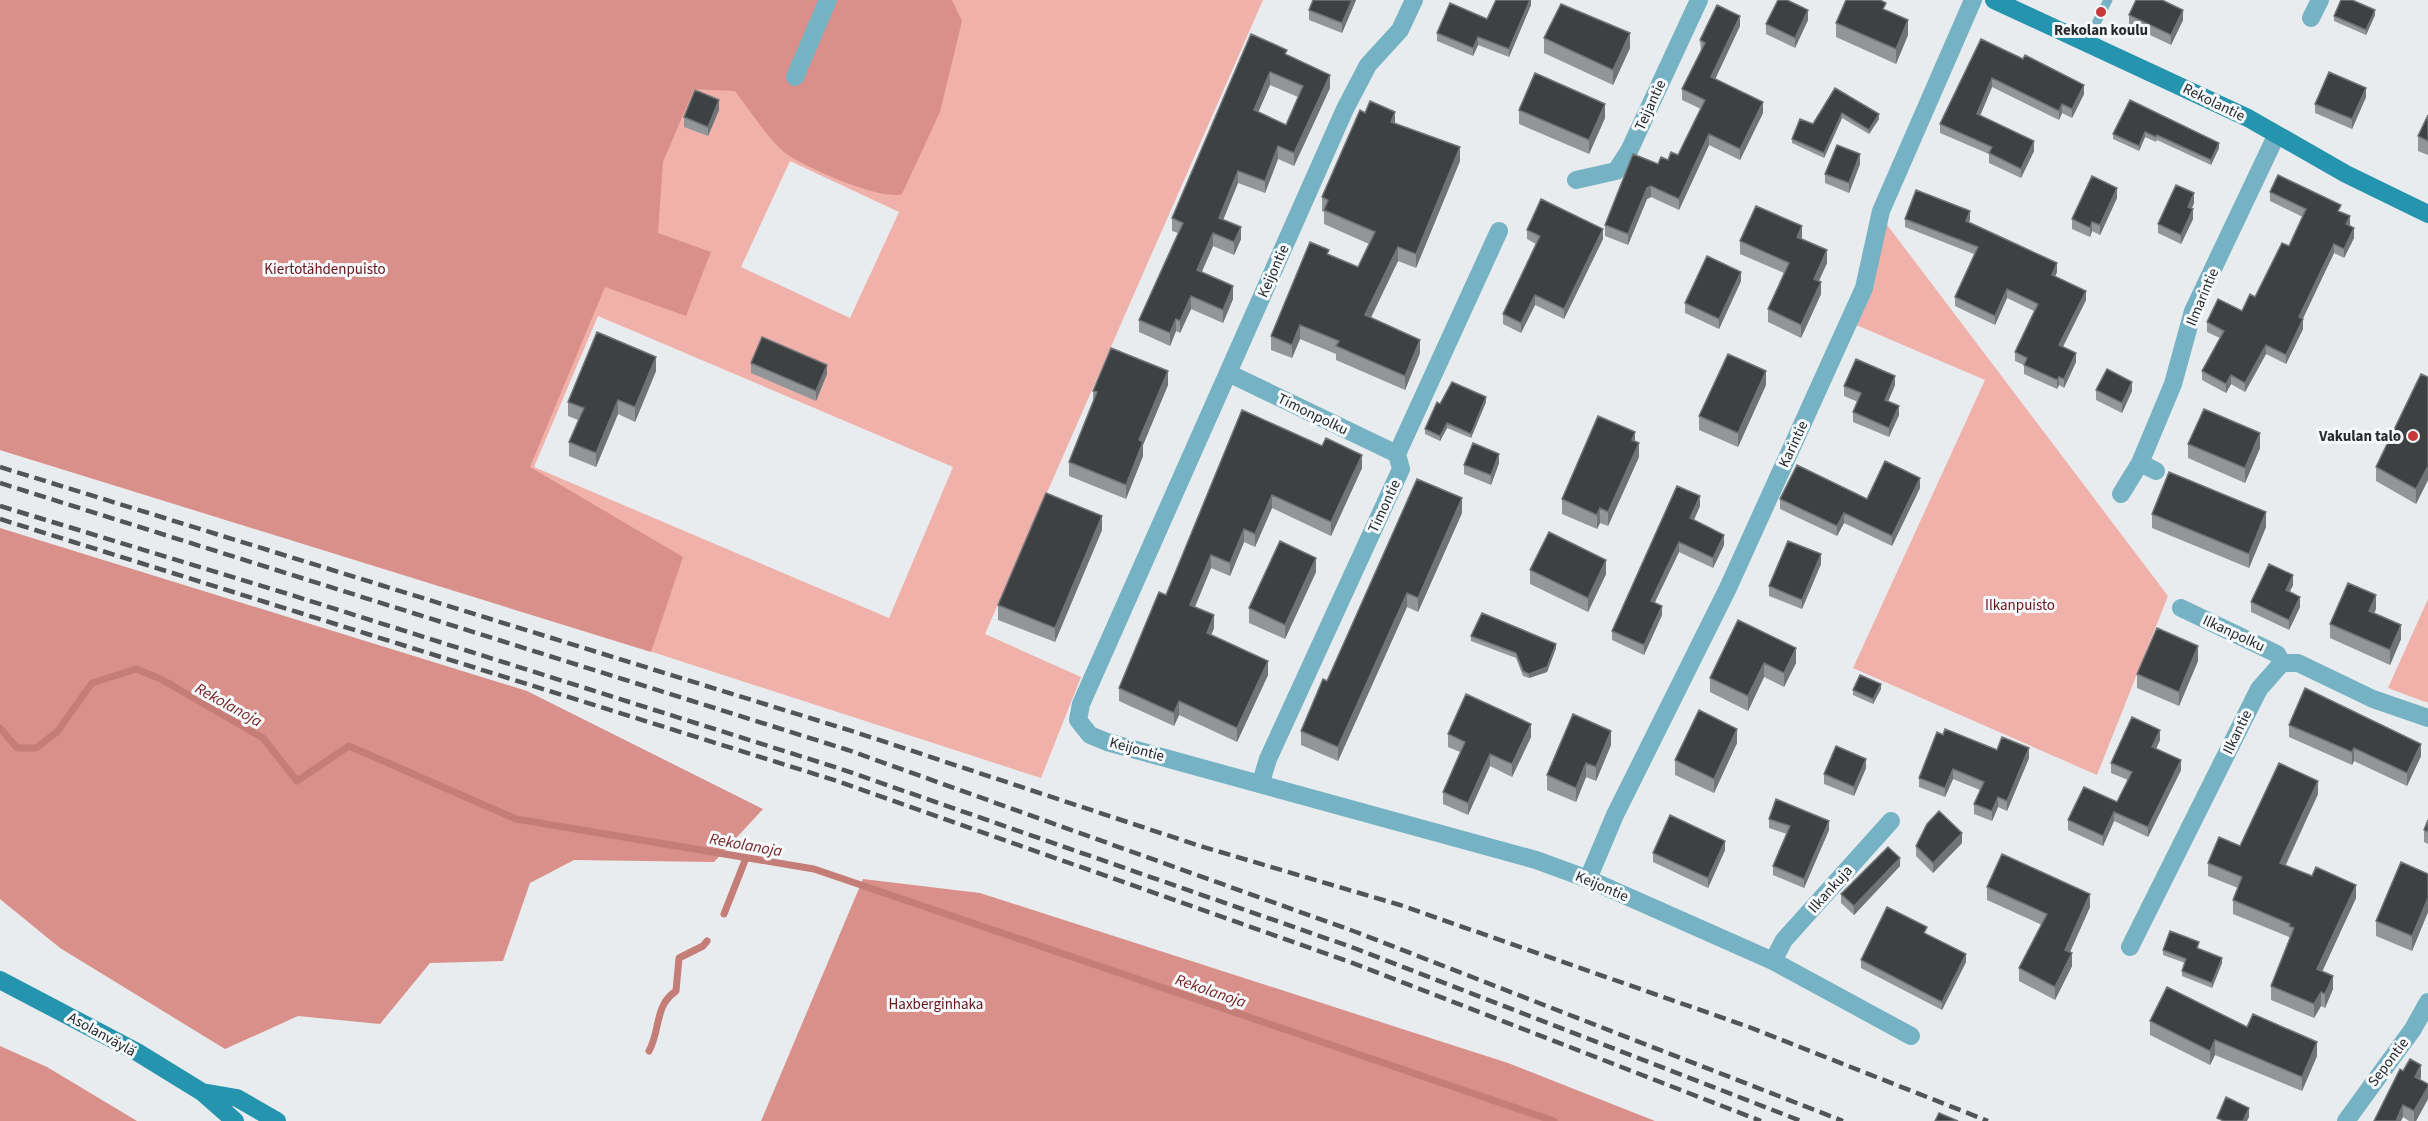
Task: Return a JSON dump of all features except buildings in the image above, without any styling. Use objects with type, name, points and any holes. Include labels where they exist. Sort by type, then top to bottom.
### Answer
[{"type":"main road","name":"Rekolantie","points":[[1994,0],[2087,41],[2248,118],[2276,136],[2428,214]]},
{"type":"main road","name":"Asolanväylä","points":[[0,980],[137,1052],[202,1092],[235,1121]]},
{"type":"main road","name":"Asolanväylä","points":[[202,1092],[237,1098],[276,1121]]},
{"type":"street","points":[[795,77],[828,0]]},
{"type":"street","name":"Keijontie","points":[[1414,0],[1400,30],[1368,65],[1359,80],[1081,704],[1078,720],[1090,735],[1107,742],[1261,782],[1293,794],[1536,860],[1588,879],[1773,961],[1911,1036]]},
{"type":"street","name":"Teijantie","points":[[1576,180],[1616,171],[1629,151],[1699,0]]},
{"type":"street","name":"Karintie","points":[[1588,879],[1615,815],[1728,588],[1864,288],[1881,211],[1973,0]]},
{"type":"street","points":[[2311,18],[2320,0]]},
{"type":"street","name":"Ilmarintie","points":[[2121,494],[2148,467],[2193,311],[2276,136]]},
{"type":"street","name":"Timontie","points":[[1261,782],[1268,759],[1401,469],[1397,454],[1499,231]]},
{"type":"street","name":"Timonpolku","points":[[1228,373],[1397,454]]},
{"type":"street","name":"Ilkanpolku","points":[[2181,608],[2277,654],[2282,663]]},
{"type":"street","points":[[2282,663],[2298,663],[2373,699],[2428,718]]},
{"type":"street","name":"Ilkantie","points":[[2130,947],[2259,689],[2282,663]]},
{"type":"street","name":"Ilkankuja","points":[[1773,961],[1784,940],[1891,821]]},
{"type":"street","name":"Sepontie","points":[[2346,1121],[2413,1029],[2428,1002]]},
{"type":"lane","points":[[2087,41],[2108,0]]},
{"type":"green space","name":"Kiertotähdenpuisto","points":[[0,0],[1263,0],[985,634],[1081,677],[1041,778],[563,623],[0,450]],"holes":[[[790,161],[899,212],[850,318],[741,267]],[[598,316],[953,467],[889,618],[534,467]]]},
{"type":"green space","name":"Kiertotähdenpuisto","points":[[0,0],[952,0],[962,21],[940,112],[902,194],[878,193],[861,188],[808,166],[779,148],[735,91],[694,89],[663,162],[658,233],[711,252],[686,316],[605,287],[530,467],[683,557],[651,652],[0,450]]},
{"type":"green space","name":"Ilkanpuisto","points":[[1885,222],[2168,596],[2097,775],[1853,668],[1985,380],[1854,324]]},
{"type":"green space","points":[[0,528],[527,691],[763,809],[714,862],[574,860],[530,883],[503,961],[430,963],[380,1024],[298,1016],[225,1049],[60,948],[0,899]]},
{"type":"green space","points":[[2428,599],[2428,703],[2388,688]]},
{"type":"green space","name":"Haxberginhaka","points":[[863,879],[980,893],[1508,1063],[1655,1121],[761,1121]]},
{"type":"green space","points":[[0,1046],[47,1067],[137,1121],[0,1121]]},
{"type":"waterway","name":"Rekolanoja","points":[[0,728],[17,748],[36,748],[57,732],[92,683],[136,669],[161,679],[263,738],[297,781],[349,746],[516,819],[814,869],[1554,1121]]},
{"type":"waterway","points":[[724,914],[746,858]]},
{"type":"waterway","points":[[649,1051],[664,1004],[676,991],[679,958],[703,946],[707,941]]},
{"type":"railway","points":[[0,467],[855,732],[1200,846],[1400,905],[1749,1027],[1988,1121]]},
{"type":"railway","points":[[0,483],[848,750],[1356,932],[1843,1121]]},
{"type":"railway","points":[[0,506],[285,593],[841,769],[1354,948],[1801,1121]]},
{"type":"railway","points":[[0,519],[837,781],[1350,962],[1761,1121]]},
{"type":"place","name":"Rekolan koulu","points":[[2101,12]]},
{"type":"place","name":"Vakulan talo","points":[[2413,436]]}]
